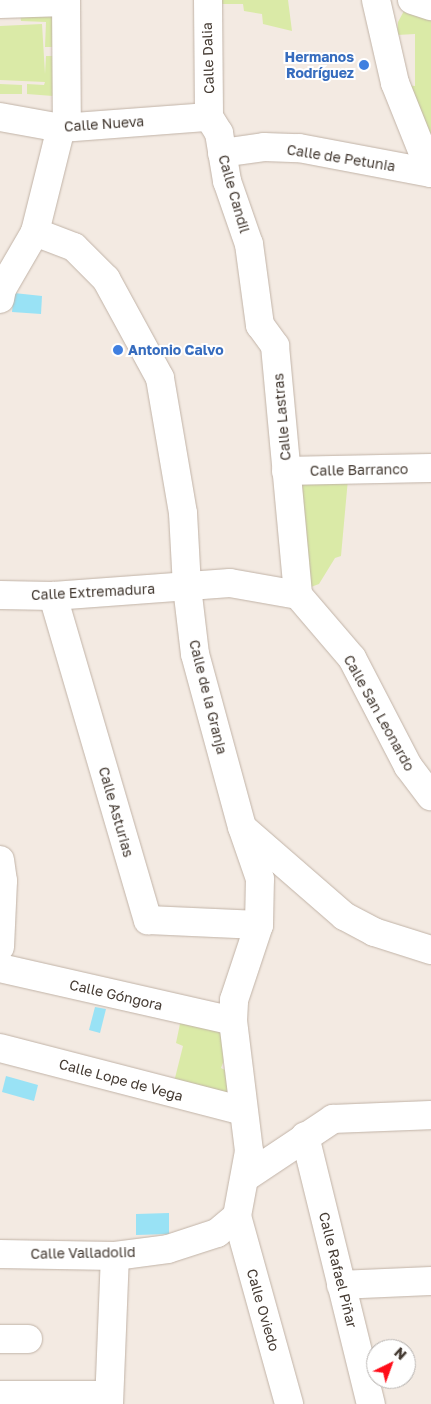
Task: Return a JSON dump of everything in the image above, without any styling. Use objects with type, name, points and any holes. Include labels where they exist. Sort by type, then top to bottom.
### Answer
[{"type":"street","name":"Calle Dalia","points":[[208,0],[209,117]]},
{"type":"street","points":[[376,0],[395,84],[431,173]]},
{"type":"street","points":[[412,0],[431,6]]},
{"type":"street","points":[[0,4],[66,1],[64,128],[35,232],[2,289],[0,299]]},
{"type":"street","name":"Calle Nueva","points":[[0,116],[64,128],[209,117]]},
{"type":"street","name":"Calle Candil","points":[[209,117],[219,133],[227,180],[249,244]]},
{"type":"street","name":"Calle de Petunia","points":[[222,153],[264,147],[299,148],[431,173]]},
{"type":"street","name":"Calle de la Granja","points":[[35,232],[74,247],[106,279],[160,378],[183,513],[186,587],[195,654],[242,827],[260,879],[259,925],[234,1000],[232,1022],[249,1151],[246,1178]]},
{"type":"street","name":"Calle Lastras","points":[[249,244],[260,325],[275,346],[298,595]]},
{"type":"street","name":"Calle Barranco","points":[[286,471],[431,468]]},
{"type":"street","points":[[186,587],[230,583],[298,595]]},
{"type":"street","name":"Calle Extremadura","points":[[0,595],[53,596],[186,587]]},
{"type":"street","name":"Calle San Leonardo","points":[[298,595],[352,658],[387,730],[426,779]]},
{"type":"street","name":"Calle Asturias","points":[[53,596],[148,920],[259,925]]},
{"type":"street","points":[[242,827],[344,916],[374,932],[431,950]]},
{"type":"street","points":[[0,860],[3,881],[0,947]]},
{"type":"street","name":"Calle Góngora","points":[[0,968],[232,1022]]},
{"type":"street","name":"Calle Lope de Vega","points":[[0,1048],[243,1111]]},
{"type":"street","points":[[236,1216],[246,1178],[305,1136],[333,1119],[431,1115]]},
{"type":"street","name":"Calle Rafael Piñar","points":[[305,1136],[371,1404]]},
{"type":"street","name":"Calle Valladolid","points":[[0,1254],[114,1256],[176,1247],[217,1233],[236,1216]]},
{"type":"street","name":"Calle Oviedo","points":[[236,1216],[289,1404]]},
{"type":"street","points":[[0,1394],[108,1400],[114,1256]]},
{"type":"street","points":[[341,1285],[431,1281]]},
{"type":"street","points":[[0,1339],[28,1339]]},
{"type":"green space","points":[[218,0],[288,0],[292,31],[263,24],[262,14],[244,11],[243,4],[217,4]]},
{"type":"green space","points":[[405,9],[431,11],[431,137],[405,85],[415,86],[415,34],[397,35],[398,22]]},
{"type":"green space","points":[[20,13],[54,14],[53,47],[45,47],[46,22],[21,21]]},
{"type":"green space","points":[[42,24],[45,74],[46,56],[55,56],[53,96],[27,94],[27,84],[44,85],[45,82],[0,80],[0,26]]},
{"type":"green space","points":[[0,84],[22,85],[22,94],[0,94]]},
{"type":"green space","points":[[296,478],[348,479],[341,556],[335,558],[319,584],[308,588]]},
{"type":"green space","points":[[181,1019],[227,1029],[227,1052],[221,1068],[231,1073],[235,1097],[174,1082],[183,1046],[176,1043]]},
{"type":"water","points":[[14,293],[42,296],[41,314],[12,312]]},
{"type":"water","points":[[95,1007],[106,1009],[100,1033],[89,1030]]},
{"type":"water","points":[[6,1076],[38,1085],[34,1101],[2,1092]]},
{"type":"water","points":[[169,1213],[169,1234],[136,1235],[136,1214]]},
{"type":"place","name":"Hermanos Rodríguez","points":[[364,65]]},
{"type":"place","name":"Antonio Calvo","points":[[118,350]]}]
